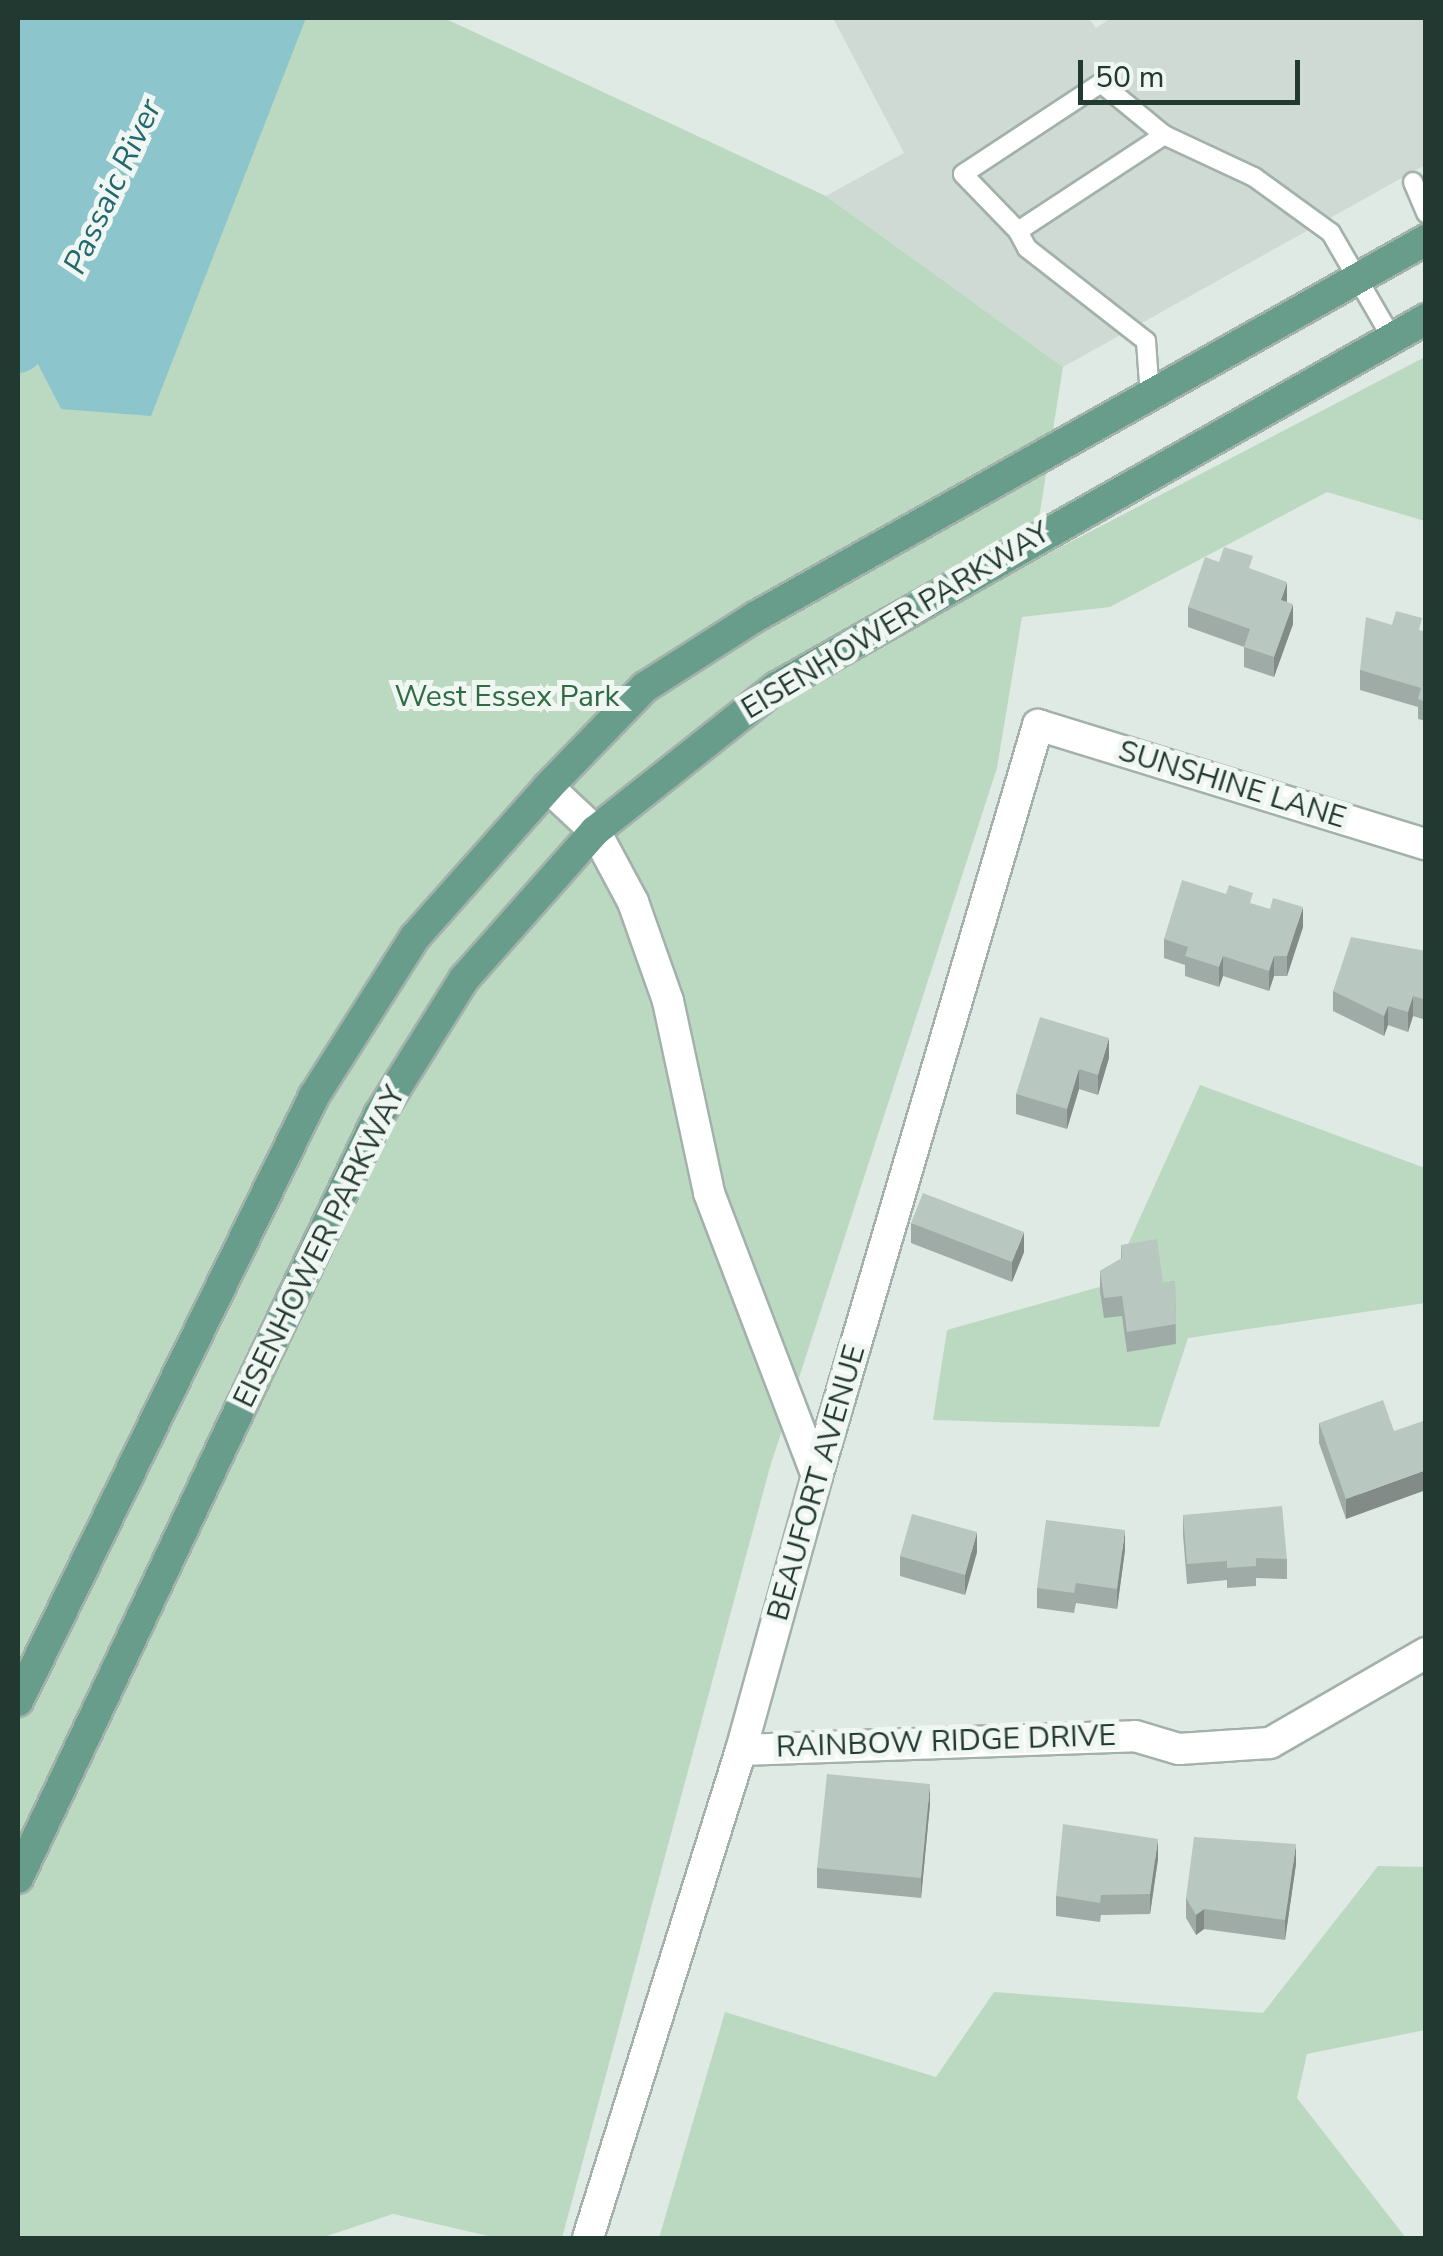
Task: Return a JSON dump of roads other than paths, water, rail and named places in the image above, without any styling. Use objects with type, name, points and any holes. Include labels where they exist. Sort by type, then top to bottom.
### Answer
[{"type":"main road","points":[[18,1701],[314,1096],[415,937],[548,787],[661,677],[755,617],[1426,240]]},
{"type":"main road","name":"EISENHOWER PARKWAY","points":[[18,1878],[379,1115],[464,979],[595,831],[777,687],[1035,535],[1267,414],[1426,319]]},
{"type":"street","name":"SUNSHINE LANE","points":[[1038,725],[1426,844]]},
{"type":"street","name":"BEAUFORT AVENUE","points":[[588,2238],[741,1750],[817,1476],[1038,725]]},
{"type":"street","points":[[548,787],[595,831],[659,968],[708,1194],[817,1476]]},
{"type":"street","name":"RAINBOW RIDGE DRIVE","points":[[741,1750],[1135,1736],[1179,1748],[1270,1742],[1426,1653]]},
{"type":"lane","points":[[1150,396],[1146,341],[1027,248],[1018,231],[963,174],[1101,83],[1164,135],[1254,178],[1315,222],[1362,279],[1393,340]]},
{"type":"lane","points":[[1018,231],[1164,135]]},
{"type":"lane","points":[[1413,182],[1426,213]]},
{"type":"water","points":[[18,18],[306,18],[151,416],[61,409],[18,326]]},
{"type":"waterway","name":"Passaic River","points":[[18,347],[70,282]]},
{"type":"park label","name":"West Essex Park","points":[[507,697]]}]
